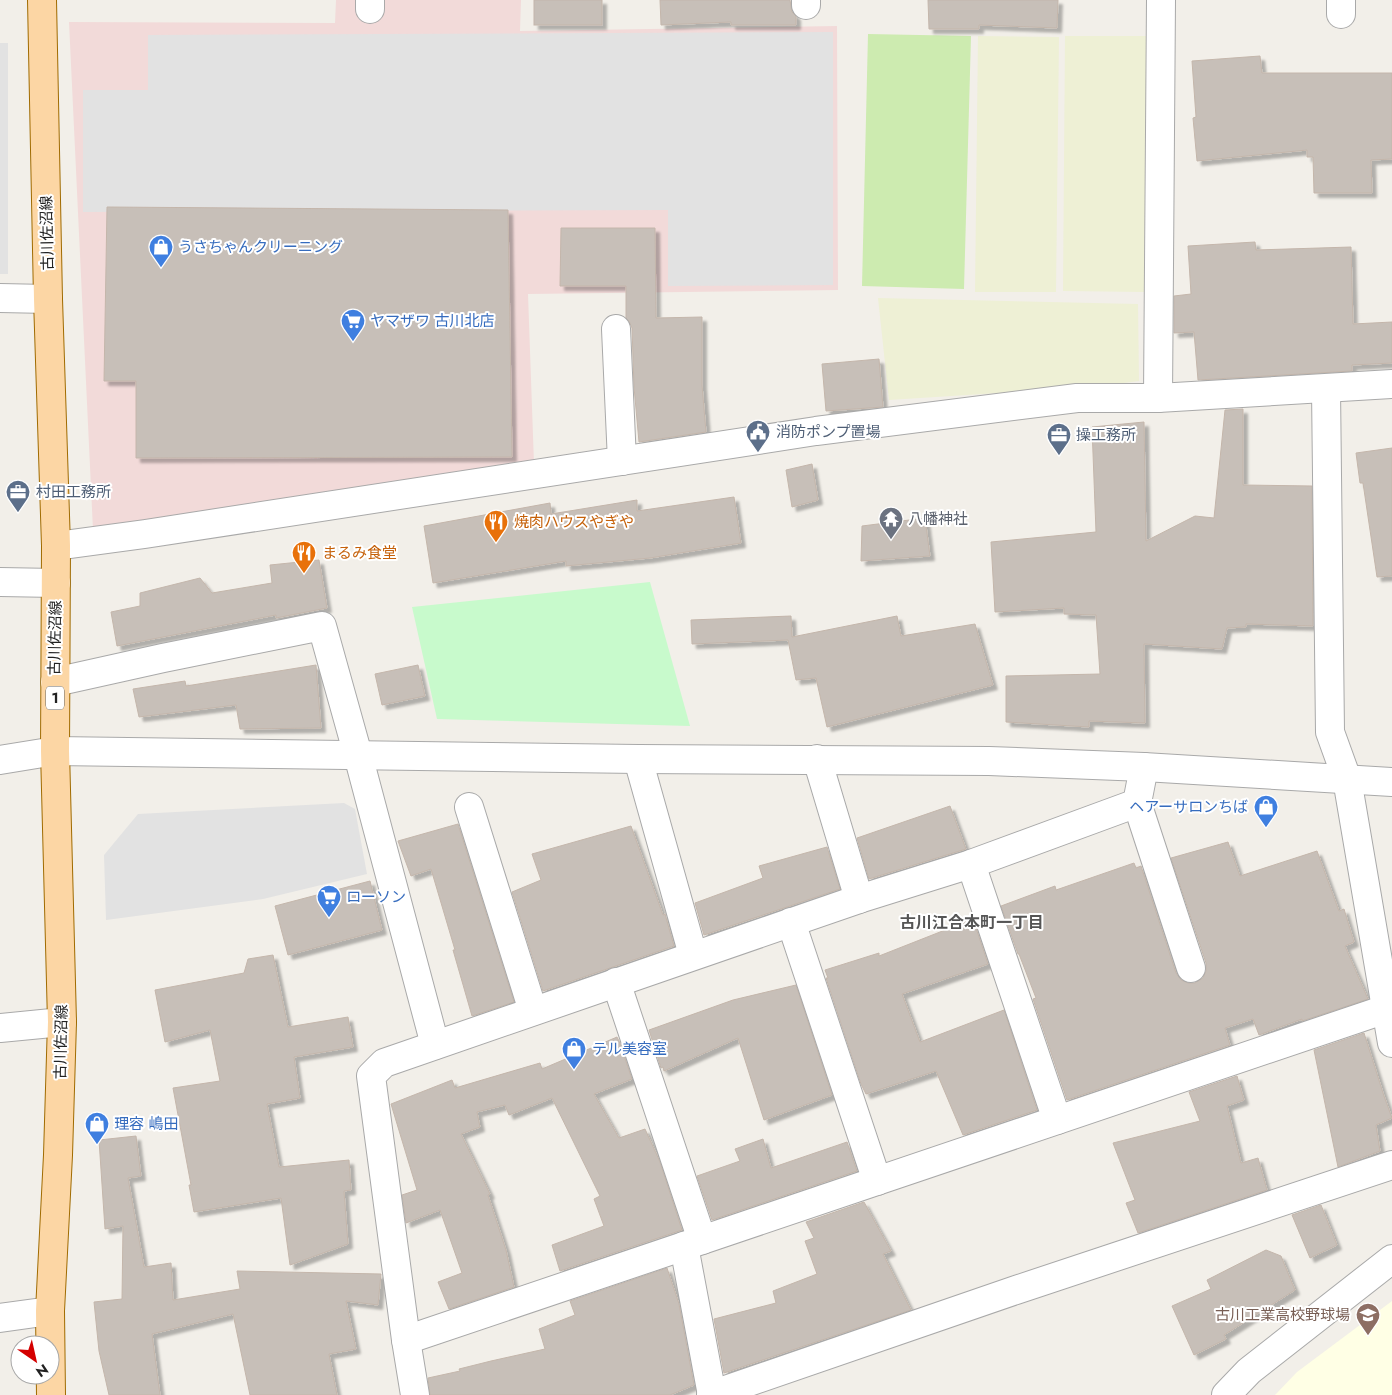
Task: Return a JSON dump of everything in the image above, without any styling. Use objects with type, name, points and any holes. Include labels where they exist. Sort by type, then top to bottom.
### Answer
[{"type":"main road","name":"古川佐沼線","points":[[42,0],[48,299],[56,546],[55,751],[62,1022],[58,1155],[50,1312],[50,1395]]},
{"type":"street","points":[[1158,398],[1161,0]]},
{"type":"street","points":[[0,298],[48,299]]},
{"type":"street","points":[[616,329],[622,461]]},
{"type":"street","points":[[56,546],[816,431],[1077,398],[1158,398],[1392,384]]},
{"type":"street","points":[[1326,389],[1330,732],[1347,779],[1384,954],[1386,1009],[1392,1043]]},
{"type":"street","points":[[0,582],[56,583]]},
{"type":"street","points":[[55,682],[322,626],[435,1045]]},
{"type":"street","points":[[0,760],[55,751],[638,759],[989,761],[1144,767],[1392,782]]},
{"type":"street","points":[[638,759],[694,955]]},
{"type":"street","points":[[817,759],[859,899]]},
{"type":"street","points":[[1144,767],[1137,804],[1191,968]]},
{"type":"street","points":[[415,1395],[406,1340],[372,1076],[384,1063],[791,922],[971,864],[1137,804]]},
{"type":"street","points":[[469,807],[533,1011]]},
{"type":"street","points":[[971,864],[1057,1120]]},
{"type":"street","points":[[791,922],[878,1181]]},
{"type":"street","points":[[616,982],[693,1243],[712,1395],[1016,1290],[1392,1165]]},
{"type":"street","points":[[406,1340],[1386,1009]]},
{"type":"street","points":[[0,1028],[62,1022]]},
{"type":"street","points":[[1226,1395],[1248,1371],[1392,1259]]},
{"type":"street","points":[[0,1318],[50,1312]]},
{"type":"shaded area","points":[[336,0],[521,0],[520,31],[837,26],[838,290],[528,294],[534,464],[93,530],[69,22],[335,23]]},
{"type":"shaded area","points":[[833,32],[833,285],[668,286],[668,210],[83,212],[83,90],[148,90],[148,35]]},
{"type":"shaded area","points":[[978,36],[1059,37],[1056,292],[975,292]]},
{"type":"shaded area","points":[[1065,36],[1147,36],[1144,292],[1063,291]]},
{"type":"shaded area","points":[[0,43],[8,43],[8,274],[0,274]]},
{"type":"shaded area","points":[[878,298],[1138,304],[1139,381],[1093,387],[889,400]]},
{"type":"shaded area","points":[[344,803],[355,809],[367,874],[263,899],[106,920],[104,855],[138,814]]},
{"type":"shaded area","name":"古川工業高校野球場","points":[[1392,1301],[1392,1395],[1275,1395],[1297,1372]]},
{"type":"green space","points":[[868,34],[971,36],[964,289],[862,286]]},
{"type":"green space","points":[[650,582],[690,726],[437,719],[412,607]]},
{"type":"building","points":[[534,0],[602,0],[602,25],[534,25]]},
{"type":"building","points":[[660,0],[790,0],[792,12],[796,16],[796,25],[731,25],[731,22],[661,25]]},
{"type":"building","points":[[928,0],[1058,0],[1057,28],[979,25],[979,29],[929,29]]},
{"type":"building","points":[[1260,56],[1262,73],[1392,73],[1392,159],[1371,160],[1372,193],[1314,193],[1313,157],[1307,157],[1307,150],[1197,161],[1193,118],[1196,117],[1192,61]]},
{"type":"building","points":[[107,207],[508,210],[512,457],[136,458],[136,381],[104,381]]},
{"type":"building","points":[[561,228],[655,228],[656,318],[702,317],[702,385],[706,432],[639,442],[634,387],[632,328],[626,318],[626,286],[560,286]]},
{"type":"building","points":[[1255,242],[1256,250],[1351,247],[1353,324],[1392,322],[1392,363],[1352,365],[1352,371],[1198,380],[1194,332],[1174,333],[1174,296],[1191,294],[1188,246]]},
{"type":"building","points":[[879,359],[883,407],[826,411],[822,364]]},
{"type":"building","points":[[1243,409],[1243,485],[1312,486],[1313,626],[1246,624],[1246,627],[1227,628],[1222,649],[1144,644],[1145,723],[1089,721],[1089,727],[1006,722],[1006,676],[1100,674],[1096,615],[1064,614],[1064,608],[995,612],[991,542],[1096,532],[1092,427],[1144,422],[1146,541],[1195,516],[1214,518],[1225,410]]},
{"type":"building","points":[[1392,448],[1392,576],[1377,577],[1363,483],[1360,483],[1356,453]]},
{"type":"building","points":[[812,464],[818,500],[792,507],[786,470]]},
{"type":"building","points":[[734,497],[741,543],[650,558],[566,566],[566,561],[433,583],[424,526],[550,503],[551,514],[637,500],[637,511]]},
{"type":"building","points":[[925,518],[930,556],[861,561],[862,526]]},
{"type":"building","points":[[319,560],[327,608],[276,618],[276,615],[117,646],[111,612],[140,606],[140,593],[200,578],[212,593],[272,583],[270,565]]},
{"type":"building","points":[[791,616],[792,637],[897,616],[901,636],[975,624],[993,685],[827,727],[816,678],[796,680],[788,640],[692,644],[691,620]]},
{"type":"building","points":[[316,665],[321,728],[240,729],[236,705],[139,717],[133,689],[185,681],[186,686]]},
{"type":"building","points":[[418,665],[425,696],[382,705],[375,674]]},
{"type":"building","points":[[950,806],[966,849],[869,879],[857,838]]},
{"type":"building","points":[[458,824],[514,1002],[472,1016],[431,869],[411,876],[398,841]]},
{"type":"building","points":[[631,826],[663,915],[665,914],[674,946],[543,991],[512,892],[541,880],[532,854]]},
{"type":"building","points":[[1228,842],[1240,876],[1317,851],[1339,911],[1344,909],[1354,942],[1345,946],[1368,999],[1302,1021],[1302,1019],[1259,1035],[1253,1019],[1225,1028],[1230,1045],[1067,1100],[1033,999],[1036,998],[1001,906],[1055,886],[1056,890],[1134,863],[1136,868],[1141,866],[1176,973],[1181,980],[1195,983],[1203,978],[1206,971],[1206,963],[1171,858]]},
{"type":"building","points":[[827,847],[840,889],[704,935],[695,903],[763,878],[759,866]]},
{"type":"building","name":"ローソン","points":[[370,881],[382,930],[288,955],[275,906]]},
{"type":"building","points":[[973,919],[988,964],[902,994],[920,1042],[1004,1010],[1037,1110],[963,1135],[936,1071],[866,1094],[861,1084],[825,970],[879,953],[879,956]]},
{"type":"building","points":[[273,955],[288,1027],[348,1017],[353,1047],[294,1057],[300,1098],[267,1104],[279,1167],[349,1160],[351,1190],[344,1191],[348,1244],[290,1265],[281,1198],[194,1212],[189,1185],[191,1185],[173,1088],[220,1081],[210,1030],[165,1042],[155,990],[244,973],[248,959]]},
{"type":"building","points":[[796,985],[832,1095],[764,1120],[738,1038],[664,1071],[663,1067],[661,1068],[649,1030],[733,1000]]},
{"type":"building","points":[[1364,1033],[1392,1118],[1376,1125],[1380,1151],[1338,1167],[1314,1050]]},
{"type":"building","points":[[617,1037],[632,1079],[594,1094],[619,1138],[645,1129],[660,1162],[682,1230],[560,1271],[552,1245],[604,1226],[594,1199],[600,1196],[552,1098],[509,1115],[505,1105],[477,1112],[480,1127],[461,1134],[490,1194],[488,1195],[506,1250],[514,1287],[449,1309],[438,1282],[462,1273],[440,1210],[406,1223],[402,1195],[417,1190],[391,1104],[452,1080],[455,1088],[540,1063],[542,1069]]},
{"type":"building","points":[[1237,1076],[1244,1100],[1227,1106],[1241,1163],[1258,1158],[1267,1190],[1138,1233],[1126,1203],[1135,1200],[1113,1143],[1200,1121],[1189,1092]]},
{"type":"building","points":[[136,1136],[141,1176],[128,1178],[144,1267],[171,1263],[173,1300],[240,1289],[237,1271],[381,1274],[378,1305],[346,1301],[356,1349],[329,1354],[337,1395],[250,1395],[233,1314],[152,1334],[160,1395],[109,1395],[99,1351],[94,1302],[122,1299],[123,1226],[105,1229],[99,1140]]},
{"type":"building","points":[[763,1139],[771,1168],[847,1142],[857,1171],[712,1220],[697,1176],[740,1161],[735,1149]]},
{"type":"building","points":[[864,1202],[891,1251],[883,1254],[911,1310],[724,1373],[714,1319],[776,1303],[773,1291],[817,1274],[805,1241],[814,1238],[806,1222]]},
{"type":"building","points":[[1321,1205],[1337,1245],[1310,1258],[1292,1215]]},
{"type":"building","points":[[1266,1250],[1281,1256],[1295,1290],[1224,1335],[1226,1339],[1194,1355],[1172,1306],[1211,1289],[1207,1280]]},
{"type":"building","points":[[667,1268],[679,1304],[694,1385],[670,1395],[430,1395],[428,1378],[545,1349],[539,1329],[575,1315],[570,1301]]},
{"type":"place","name":"うさちゃんクリーニング","points":[[161,268]]},
{"type":"place","name":"ヤマザワ 古川北店","points":[[353,342]]},
{"type":"place","name":"消防ポンプ置場","points":[[758,453]]},
{"type":"place","name":"操工務所","points":[[1059,456]]},
{"type":"place","name":"村田工務所","points":[[18,513]]},
{"type":"place","name":"八幡神社","points":[[891,540]]},
{"type":"place","name":"焼肉ハウスやぎや","points":[[496,543]]},
{"type":"place","name":"まるみ食堂","points":[[304,574]]},
{"type":"place","name":"ヘアーサロンちば","points":[[1266,828]]},
{"type":"place","name":"ローソン","points":[[329,918]]},
{"type":"place","name":"テル美容室","points":[[574,1070]]},
{"type":"place","name":"理容 嶋田","points":[[97,1145]]},
{"type":"place","name":"古川工業高校野球場","points":[[1368,1336]]},
{"type":"district","name":"古川江合本町一丁目","points":[[972,922]]}]
